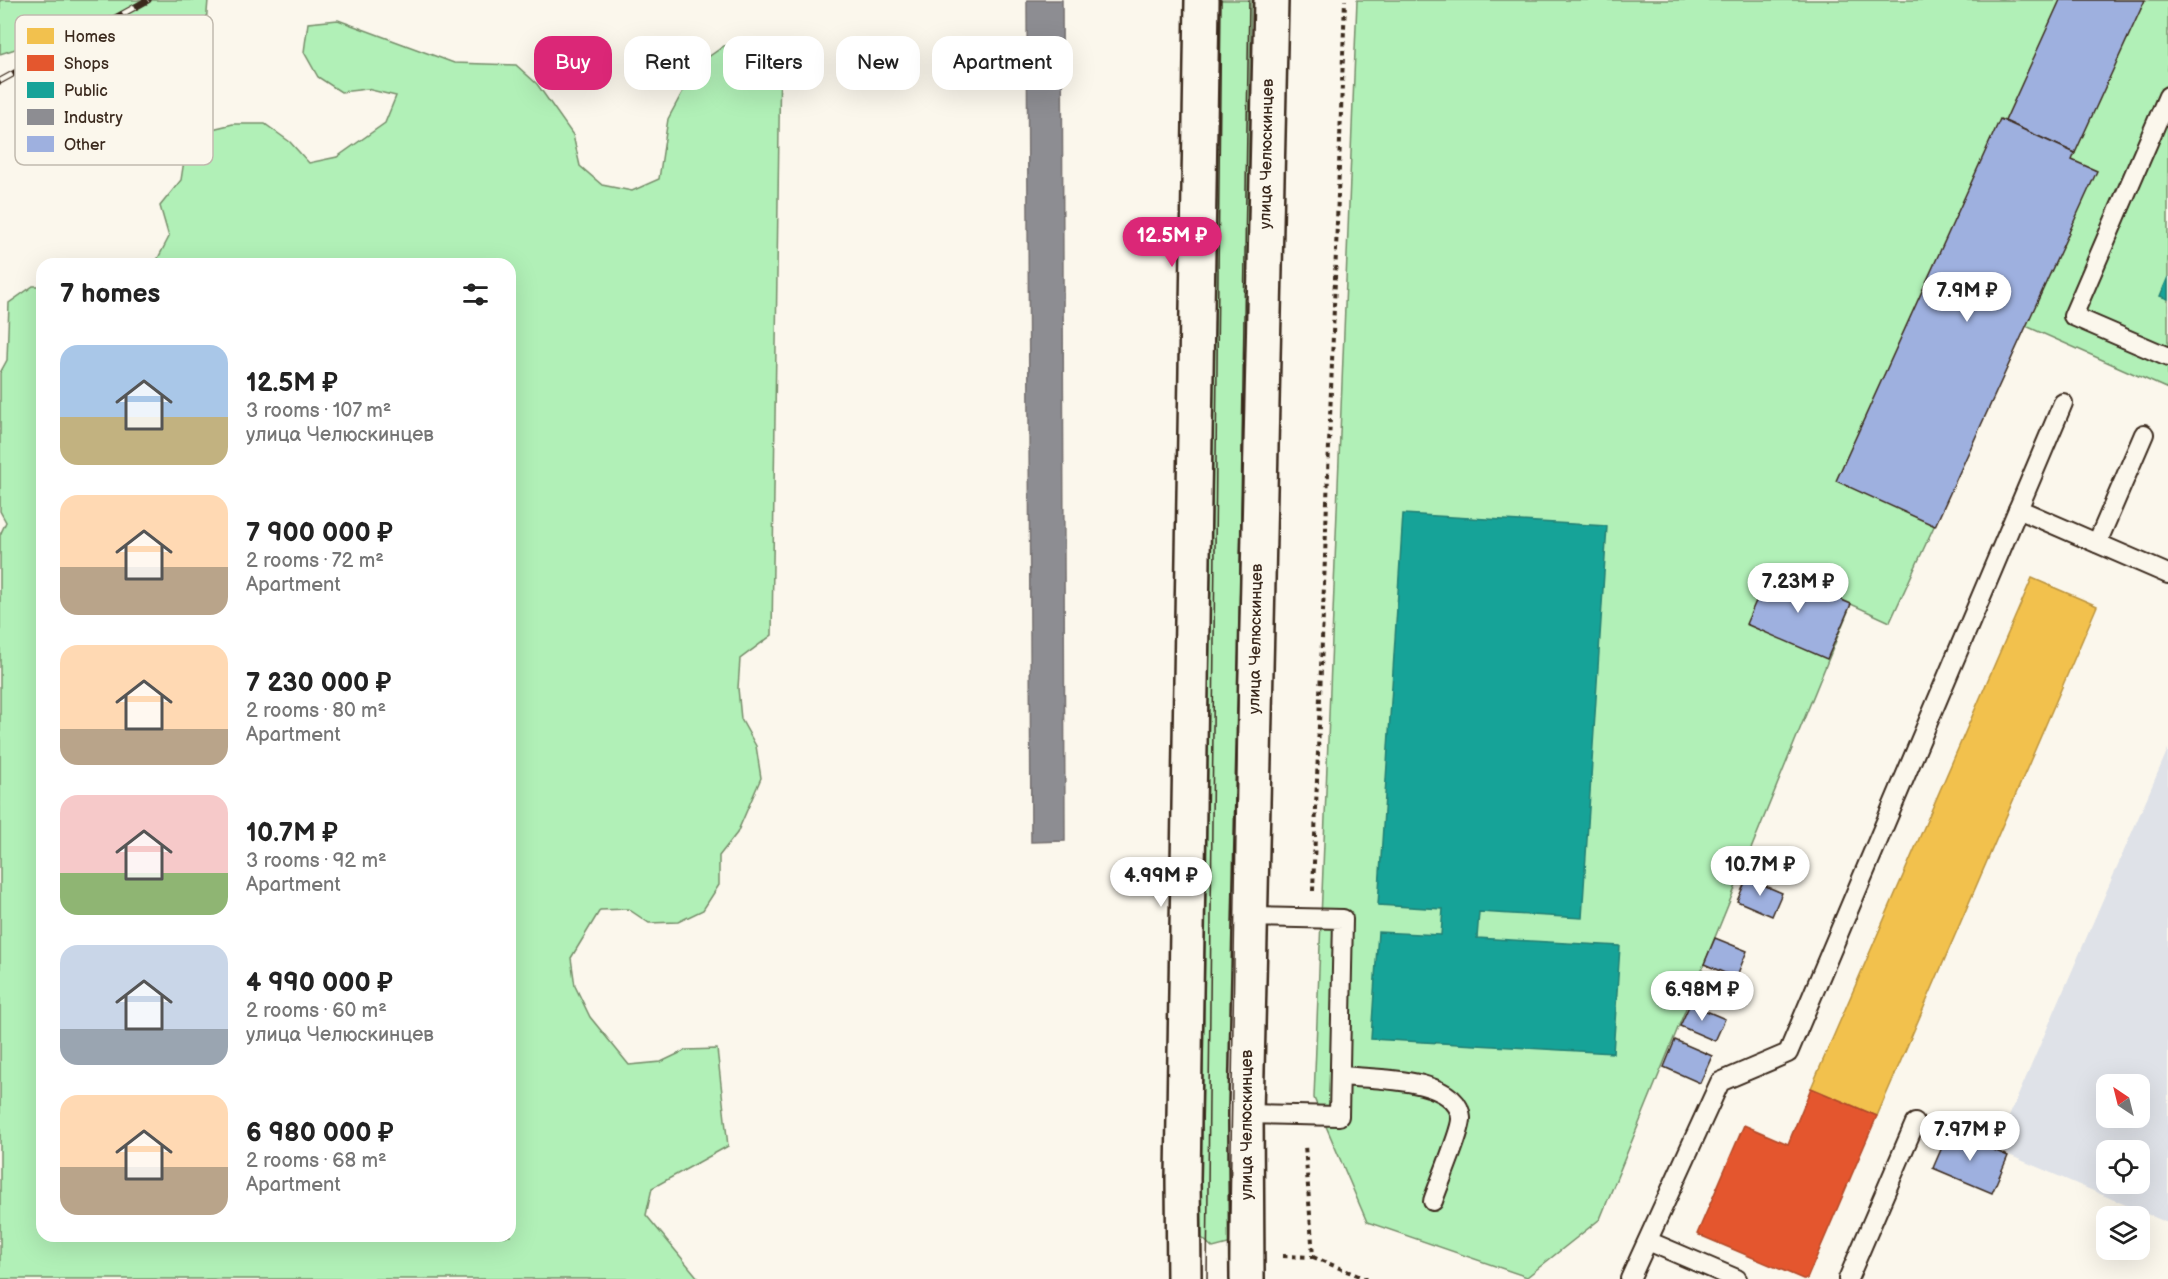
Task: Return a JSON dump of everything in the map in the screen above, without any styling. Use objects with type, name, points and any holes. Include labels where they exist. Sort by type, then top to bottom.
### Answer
[{"type":"main road","points":[[1184,1279],[1182,1179],[1202,0]]},
{"type":"main road","name":"улица Челюскинцев","points":[[1246,1279],[1246,1114],[1271,0]]},
{"type":"lane","points":[[2168,96],[2073,316],[2168,357]]},
{"type":"lane","points":[[1630,1279],[1720,1082],[1788,1053],[2063,403]]},
{"type":"lane","points":[[2097,543],[2144,434]]},
{"type":"lane","points":[[2018,509],[2168,574]]},
{"type":"lane","points":[[1246,1114],[1339,1116],[1340,1076],[1343,919],[1250,917]]},
{"type":"lane","points":[[1340,1076],[1420,1083],[1444,1093],[1457,1105],[1461,1120],[1433,1201]]},
{"type":"lane","points":[[1848,1279],[1915,1123]]},
{"type":"lane","points":[[1648,1241],[1737,1279]]},
{"type":"path","points":[[1312,918],[1345,0]]},
{"type":"path","points":[[1302,1115],[1312,1257]]},
{"type":"path","points":[[1282,1256],[1312,1257],[1366,1279]]},
{"type":"shaded area","points":[[2168,749],[2168,1223],[2150,1215],[2150,1206],[2128,1206],[2100,1194],[2150,1194],[2150,1140],[2096,1140],[2096,1192],[1995,1149]]},
{"type":"green space","points":[[0,0],[208,0],[207,15],[15,15],[15,49],[0,54]]},
{"type":"green space","points":[[1220,0],[1251,0],[1232,1243],[1213,1248],[1202,1238],[1201,1193]]},
{"type":"green space","points":[[1357,0],[2168,0],[2168,389],[2026,326],[1890,622],[1851,604],[1600,1219],[1527,1277],[1367,1222],[1314,1098]]},
{"type":"green space","points":[[338,20],[454,63],[516,65],[534,81],[534,90],[541,90],[573,135],[580,166],[602,185],[632,191],[659,179],[668,119],[684,90],[711,90],[711,55],[723,47],[723,90],[780,90],[772,635],[740,659],[738,688],[741,719],[756,746],[761,778],[737,833],[719,856],[719,885],[703,910],[678,922],[649,923],[628,909],[600,910],[571,958],[575,986],[590,1017],[629,1065],[661,1062],[686,1050],[717,1049],[728,1146],[652,1188],[646,1215],[699,1279],[0,1279],[0,535],[6,522],[0,511],[0,373],[7,360],[9,303],[33,286],[36,286],[36,1242],[516,1242],[516,258],[158,258],[169,237],[160,206],[181,180],[183,165],[213,165],[213,129],[233,124],[265,124],[290,142],[309,163],[337,157],[385,123],[396,96],[367,89],[341,92],[318,77],[304,52],[308,23]]},
{"type":"building: Homes","points":[[2032,578],[2097,606],[1877,1116],[1811,1088]]},
{"type":"building: Shops","points":[[1811,1088],[1877,1116],[1807,1279],[1803,1279],[1697,1234],[1744,1125],[1788,1144]]},
{"type":"building: Public","points":[[2168,277],[2168,299],[2160,296]]},
{"type":"building: Public","points":[[1403,514],[1607,526],[1582,918],[1479,912],[1477,938],[1620,946],[1613,1053],[1371,1039],[1378,932],[1441,935],[1443,909],[1378,905]]},
{"type":"building: Industry","points":[[1027,0],[1062,0],[1062,36],[1027,36]]},
{"type":"building: Industry","points":[[1027,90],[1062,90],[1065,841],[1031,842]]},
{"type":"building: Other","points":[[2060,0],[2145,0],[2075,153],[2005,121]]},
{"type":"building: Other","points":[[2000,119],[2075,153],[2072,160],[2097,171],[1935,526],[1836,481]]},
{"type":"building: Other","points":[[1770,569],[1851,604],[1827,659],[1746,624]]},
{"type":"building: Other","points":[[1747,878],[1782,893],[1772,916],[1737,901]]},
{"type":"building: Other","points":[[1715,938],[1747,951],[1736,978],[1704,964]]},
{"type":"building: Other","points":[[1690,1004],[1725,1019],[1715,1041],[1680,1026]]},
{"type":"building: Other","points":[[1675,1040],[1712,1056],[1700,1083],[1664,1067]]},
{"type":"building: Other","points":[[1949,1131],[2008,1156],[1992,1193],[1933,1168]]},
{"type":"tram line","points":[[1207,1279],[1221,0]]},
{"type":"tram line","points":[[1229,1279],[1249,0]]},
{"type":"railway","points":[[121,15],[148,0]]},
{"type":"railway","points":[[0,81],[15,73]]}]
